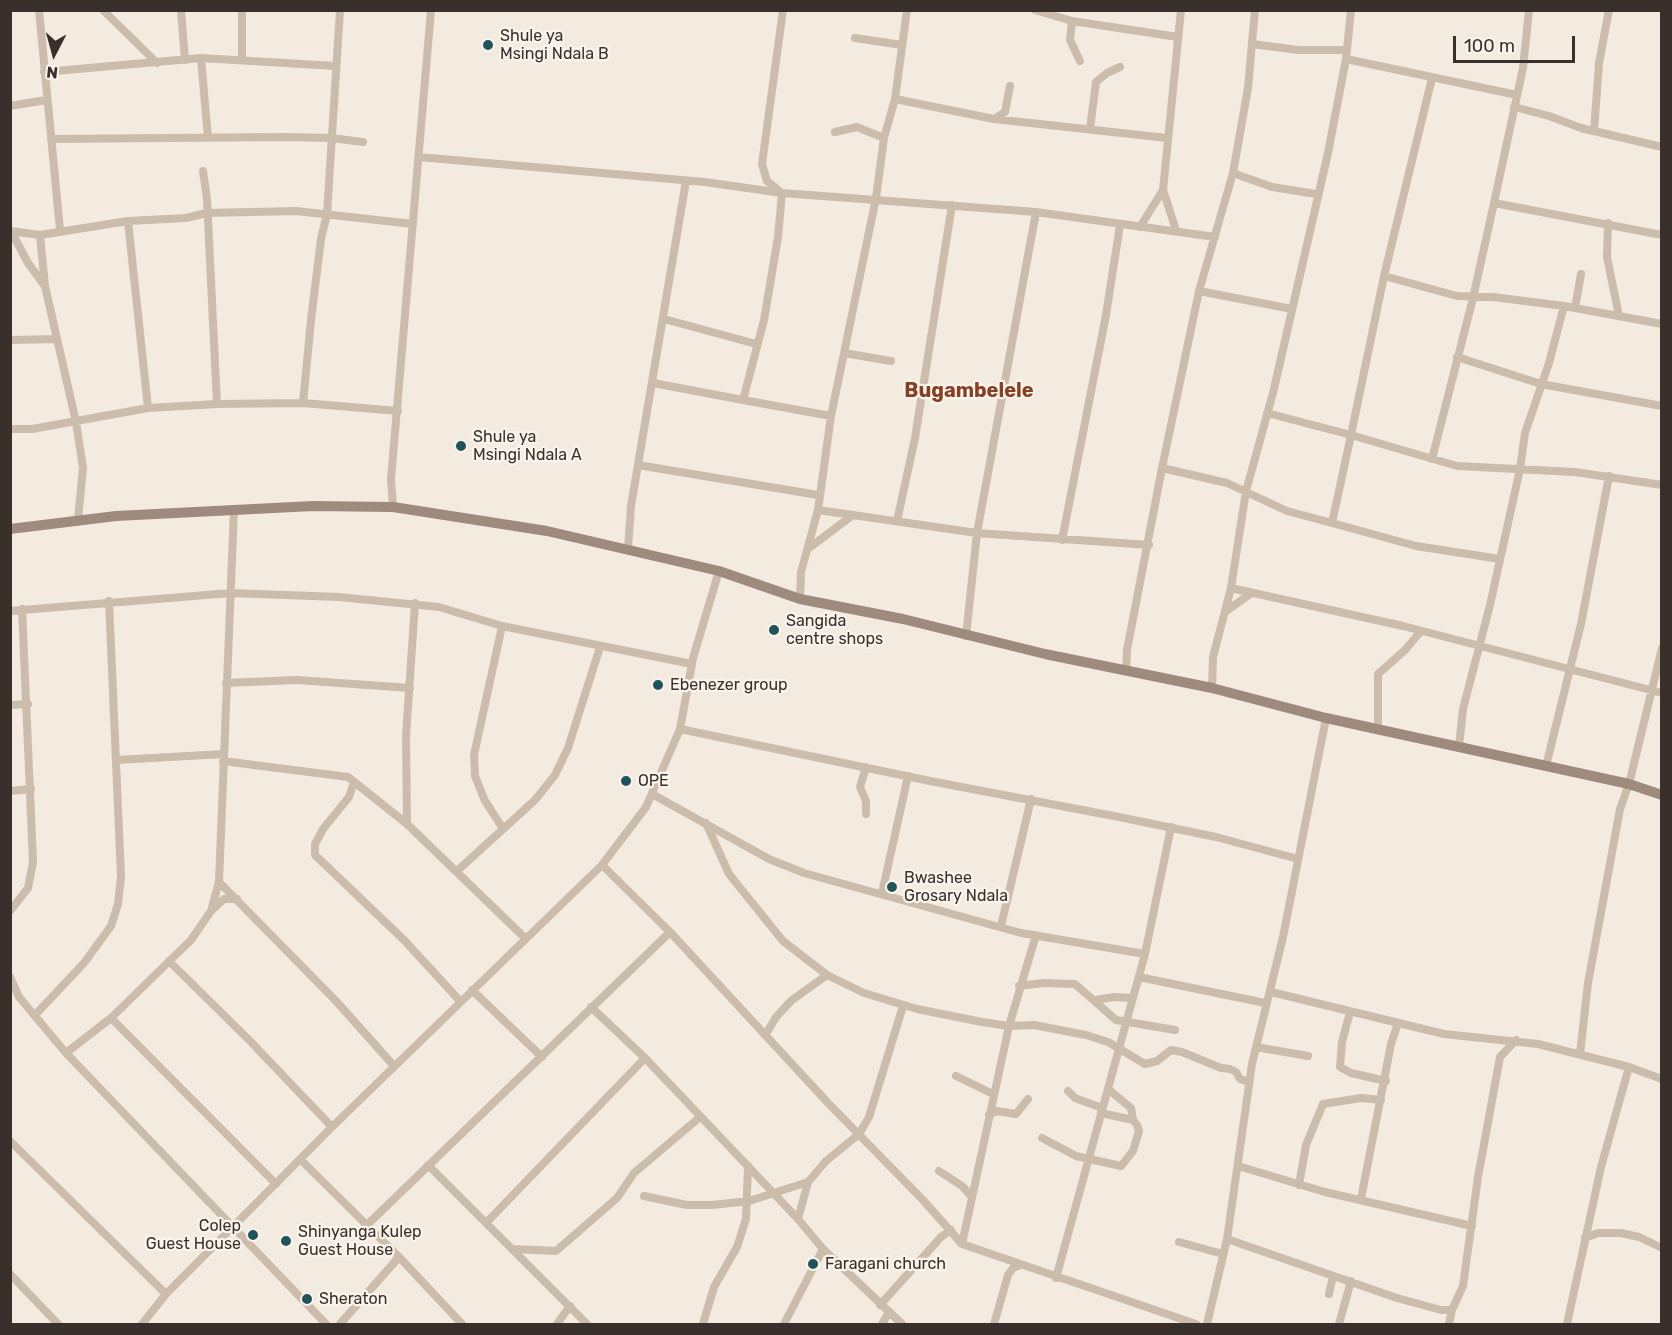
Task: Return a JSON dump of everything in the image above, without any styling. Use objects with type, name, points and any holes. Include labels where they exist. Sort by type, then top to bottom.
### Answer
[{"type":"street","points":[[39,10],[60,230]]},
{"type":"street","points":[[103,10],[157,63]]},
{"type":"street","points":[[181,10],[185,60]]},
{"type":"street","points":[[242,10],[242,60]]},
{"type":"street","points":[[303,403],[310,320],[321,239],[327,214],[340,10]]},
{"type":"street","points":[[393,507],[391,478],[431,10]]},
{"type":"street","points":[[754,187],[763,172],[767,120],[783,10]]},
{"type":"street","points":[[800,599],[801,572],[818,510],[818,495],[831,416],[876,198],[884,138],[895,99],[907,10]]},
{"type":"street","points":[[1035,10],[1072,21],[1178,37]]},
{"type":"street","points":[[1176,230],[1163,190],[1181,10]]},
{"type":"street","points":[[1126,670],[1127,650],[1162,468],[1199,291],[1233,173],[1248,88],[1255,10]]},
{"type":"street","points":[[1212,688],[1213,657],[1231,588],[1246,491],[1293,309],[1346,59],[1351,10]]},
{"type":"street","points":[[1432,459],[1473,298],[1494,203],[1526,51],[1529,10]]},
{"type":"street","points":[[1594,131],[1599,63],[1609,10]]},
{"type":"street","points":[[1072,21],[1070,40],[1080,61]]},
{"type":"street","points":[[855,38],[902,45]]},
{"type":"street","points":[[1252,44],[1299,50],[1347,50]]},
{"type":"street","points":[[44,72],[201,58],[335,66]]},
{"type":"street","points":[[201,58],[208,138]]},
{"type":"street","points":[[1346,59],[1517,95]]},
{"type":"street","points":[[1090,129],[1096,82],[1107,73],[1120,67]]},
{"type":"street","points":[[1332,523],[1384,276],[1432,78]]},
{"type":"street","points":[[994,120],[1005,112],[1010,86]]},
{"type":"street","points":[[895,99],[994,120],[1167,138]]},
{"type":"street","points":[[10,106],[46,100]]},
{"type":"street","points":[[1514,107],[1594,131],[1662,147]]},
{"type":"street","points":[[835,132],[857,127],[884,138]]},
{"type":"street","points":[[51,139],[331,138],[363,142]]},
{"type":"street","points":[[419,157],[754,187],[782,193],[876,198],[1036,212],[1215,237]]},
{"type":"street","points":[[203,171],[207,199],[217,404]]},
{"type":"street","points":[[763,172],[767,181],[782,193]]},
{"type":"street","points":[[1233,173],[1272,186],[1316,194]]},
{"type":"street","points":[[628,548],[631,506],[686,181]]},
{"type":"street","points":[[1140,227],[1163,190]]},
{"type":"street","points":[[743,400],[773,267],[782,193]]},
{"type":"street","points":[[1494,203],[1662,235]]},
{"type":"street","points":[[897,521],[915,438],[952,205]]},
{"type":"street","points":[[11,231],[40,235],[128,221],[186,218],[206,213],[296,211],[413,225]]},
{"type":"street","points":[[966,636],[978,532],[1036,212]]},
{"type":"street","points":[[128,221],[148,408]]},
{"type":"street","points":[[1608,223],[1606,257],[1619,316]]},
{"type":"street","points":[[1062,540],[1106,315],[1120,225]]},
{"type":"street","points":[[11,231],[28,263],[45,286]]},
{"type":"street","points":[[40,235],[45,286],[76,422],[83,473],[78,519]]},
{"type":"street","points":[[1575,308],[1581,274]]},
{"type":"street","points":[[1384,276],[1473,298],[1493,297],[1564,306],[1662,324]]},
{"type":"street","points":[[1199,291],[1293,309]]},
{"type":"street","points":[[1459,746],[1463,709],[1500,559],[1520,469],[1525,433],[1549,363],[1564,306]]},
{"type":"street","points":[[664,319],[756,344]]},
{"type":"street","points":[[10,340],[57,339]]},
{"type":"street","points":[[844,352],[891,361]]},
{"type":"street","points":[[1457,357],[1541,384],[1662,406]]},
{"type":"street","points":[[653,383],[831,416]]},
{"type":"street","points":[[10,429],[76,422],[148,408],[217,404],[303,403],[398,411]]},
{"type":"street","points":[[1267,413],[1432,459],[1479,468],[1608,476],[1662,484]]},
{"type":"street","points":[[638,465],[818,495]]},
{"type":"street","points":[[1162,468],[1209,478],[1246,491],[1287,512],[1416,546],[1500,559]]},
{"type":"street","points":[[1546,766],[1594,564],[1608,476]]},
{"type":"street","points":[[10,529],[78,519],[313,506],[393,507],[547,531],[719,571],[800,599],[903,619],[966,636],[1212,688],[1326,718],[1378,727],[1629,784],[1662,795]]},
{"type":"street","points":[[211,911],[219,882],[234,509]]},
{"type":"street","points":[[818,510],[978,532],[1149,545]]},
{"type":"street","points":[[808,548],[853,515]]},
{"type":"street","points":[[142,1324],[166,1294],[332,1127],[602,865],[646,807],[680,729],[692,664],[719,571]]},
{"type":"street","points":[[1231,588],[1421,631],[1569,671],[1662,693]]},
{"type":"street","points":[[10,611],[108,601],[231,593],[280,593],[415,603],[502,626],[692,664]]},
{"type":"street","points":[[1224,612],[1250,594]]},
{"type":"street","points":[[35,1015],[104,938],[118,904],[121,878],[108,601]]},
{"type":"street","points":[[407,824],[406,759],[415,603]]},
{"type":"street","points":[[10,911],[25,892],[31,877],[33,862],[28,704],[22,609]]},
{"type":"street","points":[[502,626],[474,755],[476,776],[485,801],[502,827]]},
{"type":"street","points":[[1378,727],[1378,674],[1405,650],[1421,631]]},
{"type":"street","points":[[456,871],[502,827],[535,800],[555,776],[568,748],[600,647]]},
{"type":"street","points":[[1580,1054],[1588,983],[1620,809],[1629,784],[1662,648]]},
{"type":"street","points":[[226,683],[297,680],[410,688]]},
{"type":"street","points":[[10,705],[28,704]]},
{"type":"street","points":[[1207,1324],[1227,1239],[1256,1047],[1265,1003],[1271,992],[1326,718]]},
{"type":"street","points":[[680,729],[1170,827],[1298,859]]},
{"type":"street","points":[[116,760],[223,758],[341,775],[354,782],[407,824],[525,938]]},
{"type":"street","points":[[866,767],[860,787],[866,801],[866,814]]},
{"type":"street","points":[[882,893],[908,776]]},
{"type":"street","points":[[354,782],[349,796],[323,829],[315,844],[315,855],[404,940],[460,1001]]},
{"type":"street","points":[[10,791],[31,789]]},
{"type":"street","points":[[652,794],[770,859],[804,873],[1036,935],[1145,954]]},
{"type":"street","points":[[1001,926],[1031,799]]},
{"type":"street","points":[[706,823],[729,874],[750,904],[783,941],[826,975],[864,993],[903,1006],[1009,1026],[1034,1025],[1086,1035],[1108,1042],[1119,1051],[1145,1064],[1157,1061],[1172,1050],[1182,1052],[1221,1068],[1230,1069],[1240,1079],[1249,1083]]},
{"type":"street","points":[[1056,1278],[1145,954],[1170,827]]},
{"type":"street","points":[[602,865],[670,932],[962,1244],[1196,1324]]},
{"type":"street","points":[[219,882],[358,1023],[394,1066]]},
{"type":"street","points":[[66,1053],[111,1018],[191,940],[211,911],[224,899],[237,899]]},
{"type":"street","points":[[367,1225],[670,932]]},
{"type":"street","points":[[962,1244],[1009,1026],[1036,935]]},
{"type":"street","points":[[169,961],[332,1127]]},
{"type":"street","points":[[766,1034],[776,1017],[792,1000],[826,975]]},
{"type":"street","points":[[10,977],[15,997],[35,1015],[66,1053],[232,1229],[326,1324]]},
{"type":"street","points":[[1139,977],[1265,1003]]},
{"type":"street","points":[[1019,986],[1068,982],[1075,984],[1095,1000],[1106,1013],[1127,1023],[1175,1030]]},
{"type":"street","points":[[472,990],[542,1057]]},
{"type":"street","points":[[1271,992],[1444,1034],[1516,1040],[1580,1054],[1629,1067],[1662,1079]]},
{"type":"street","points":[[1095,1000],[1114,997],[1133,998]]},
{"type":"street","points":[[798,1219],[808,1182],[826,1161],[859,1134],[874,1105],[903,1006]]},
{"type":"street","points":[[591,1007],[645,1058],[775,1194],[823,1249],[902,1324]]},
{"type":"street","points":[[1350,1012],[1342,1042],[1340,1067],[1351,1073],[1386,1081]]},
{"type":"street","points":[[111,1018],[276,1184]]},
{"type":"street","points":[[1361,1199],[1386,1081],[1391,1044],[1398,1023]]},
{"type":"street","points":[[1449,1324],[1452,1310],[1463,1286],[1500,1057],[1516,1040]]},
{"type":"street","points":[[1256,1047],[1308,1056]]},
{"type":"street","points":[[486,1223],[645,1058]]},
{"type":"street","points":[[1567,1324],[1629,1067]]},
{"type":"street","points":[[956,1076],[993,1094]]},
{"type":"street","points":[[1042,1138],[1087,1159],[1121,1166],[1133,1151],[1139,1131],[1133,1120],[1131,1108],[1108,1089]]},
{"type":"street","points":[[1068,1091],[1075,1098],[1101,1111],[1133,1120]]},
{"type":"street","points":[[1299,1185],[1306,1145],[1323,1104],[1361,1098],[1381,1100]]},
{"type":"street","points":[[989,1115],[996,1111],[1016,1114],[1028,1100]]},
{"type":"street","points":[[513,1249],[556,1251],[617,1198],[634,1173],[700,1117]]},
{"type":"street","points":[[10,1141],[166,1294]]},
{"type":"street","points":[[301,1160],[399,1257],[462,1324]]},
{"type":"street","points":[[428,1165],[587,1324]]},
{"type":"street","points":[[703,1324],[714,1287],[737,1247],[749,1201],[748,1166]]},
{"type":"street","points":[[1238,1166],[1299,1185],[1361,1199],[1411,1214],[1472,1226]]},
{"type":"street","points":[[939,1171],[962,1186],[972,1197]]},
{"type":"street","points":[[645,1196],[694,1206],[749,1201],[808,1182]]},
{"type":"street","points":[[880,1305],[941,1237],[951,1230]]},
{"type":"street","points":[[1586,1238],[1598,1233],[1621,1233],[1639,1237],[1662,1248]]},
{"type":"street","points":[[1227,1239],[1397,1298],[1441,1310],[1452,1310]]},
{"type":"street","points":[[1179,1242],[1223,1254]]},
{"type":"street","points":[[784,1324],[823,1249]]},
{"type":"street","points":[[339,1324],[399,1257]]},
{"type":"street","points":[[1002,1324],[995,1321],[1008,1275],[1013,1268],[1020,1265]]},
{"type":"street","points":[[10,1274],[58,1324]]},
{"type":"street","points":[[1329,1294],[1333,1276]]},
{"type":"street","points":[[1339,1324],[1351,1281]]},
{"type":"street","points":[[557,1324],[570,1306]]},
{"type":"street","points":[[882,1324],[888,1312]]},
{"type":"place","name":"Shule ya Msingi Ndala B","points":[[488,45]]},
{"type":"place","name":"Shule ya Msingi Ndala A","points":[[461,446]]},
{"type":"place","name":"Sangida centre shops","points":[[774,630]]},
{"type":"place","name":"Ebenezer group","points":[[658,685]]},
{"type":"place","name":"OPE","points":[[626,781]]},
{"type":"place","name":"Bwashee Grosary Ndala","points":[[892,887]]},
{"type":"place","name":"Colep Guest House","points":[[253,1235]]},
{"type":"place","name":"Shinyanga Kulep Guest House","points":[[286,1241]]},
{"type":"place","name":"Faragani church","points":[[813,1264]]},
{"type":"place","name":"Sheraton","points":[[307,1299]]},
{"type":"district","name":"Bugambelele","points":[[969,391]]}]
